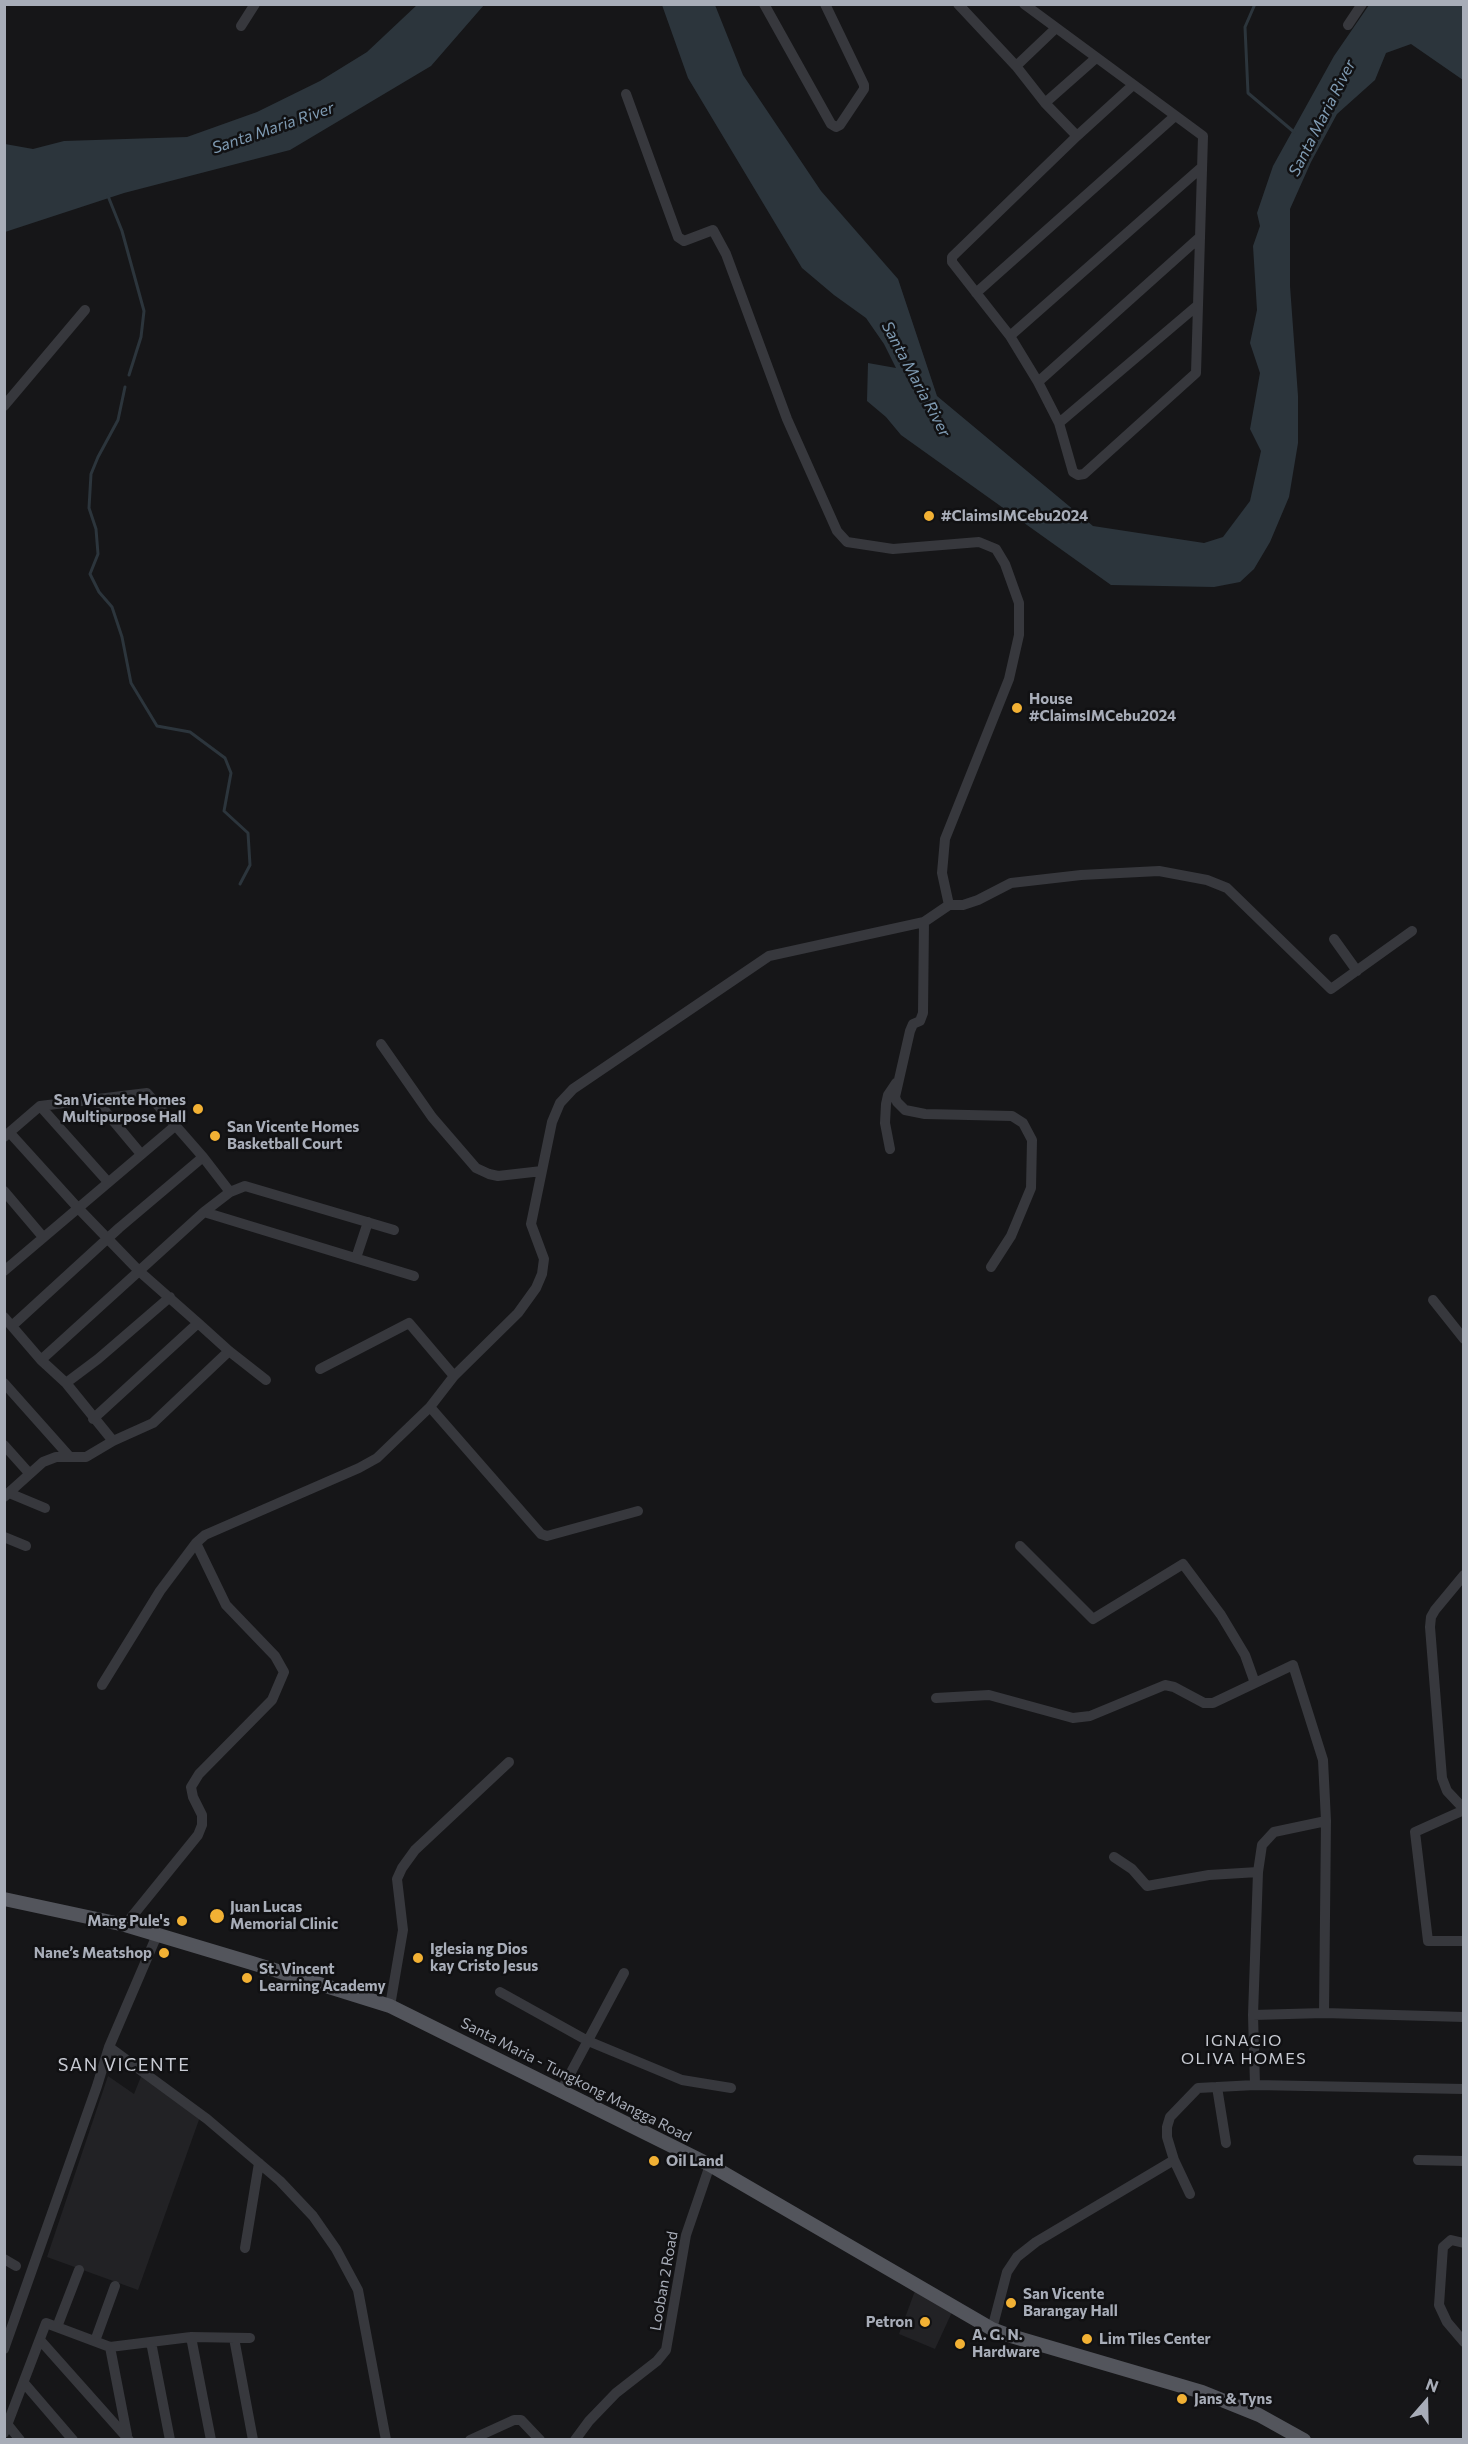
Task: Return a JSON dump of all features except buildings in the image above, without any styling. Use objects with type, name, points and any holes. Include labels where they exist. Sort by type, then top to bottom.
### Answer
[{"type":"main road","name":"Santa Maria - Tungkong Mangga Road","points":[[4,1899],[125,1925],[390,2006],[710,2165],[992,2328],[1011,2336],[1202,2392],[1259,2415],[1304,2439]]},
{"type":"street","points":[[241,26],[255,4]]},
{"type":"street","points":[[764,4],[831,124],[836,127],[840,125],[864,85],[825,4]]},
{"type":"street","points":[[1024,4],[1203,135],[1196,373],[1084,474],[1078,475],[1073,472],[1059,423],[1038,382],[1010,336],[951,262],[954,254],[1133,85]]},
{"type":"street","points":[[1348,25],[1362,4]]},
{"type":"street","points":[[962,6],[1016,66],[1045,103],[1077,136]]},
{"type":"street","points":[[1016,66],[1056,28]]},
{"type":"street","points":[[1045,103],[1096,58]]},
{"type":"street","points":[[626,94],[678,237],[684,241],[713,230],[726,254],[787,419],[837,531],[847,542],[893,549],[979,542],[996,549],[1005,564],[1019,603],[1020,635],[1009,679],[945,839],[942,873],[949,905]]},
{"type":"street","points":[[976,293],[1175,116]]},
{"type":"street","points":[[1010,336],[1202,167]]},
{"type":"street","points":[[1038,382],[1200,237]]},
{"type":"street","points":[[1059,423],[1198,305]]},
{"type":"street","points":[[4,406],[85,310]]},
{"type":"street","points":[[102,1685],[160,1591],[196,1543],[205,1535],[377,1458],[430,1407],[454,1376],[518,1312],[536,1288],[542,1274],[544,1259],[531,1224],[552,1122],[560,1102],[573,1089],[769,956],[924,922],[949,905],[963,905],[978,900],[1011,883],[1081,875],[1159,871],[1207,880],[1227,888],[1330,988],[1412,931]]},
{"type":"street","points":[[924,922],[923,1013],[921,1020],[913,1024],[910,1031],[895,1097],[900,1107],[905,1110],[925,1114],[1012,1116],[1023,1123],[1032,1140],[1031,1188],[1011,1236],[991,1267]]},
{"type":"street","points":[[1334,939],[1357,971]]},
{"type":"street","points":[[381,1044],[432,1117],[476,1168],[498,1176],[542,1171]]},
{"type":"street","points":[[891,1149],[885,1123],[886,1104],[892,1088],[899,1081]]},
{"type":"street","points":[[230,1192],[203,1156],[147,1093],[40,1106],[7,1135],[139,1271],[229,1351],[266,1380]]},
{"type":"street","points":[[95,1099],[141,1154]]},
{"type":"street","points":[[40,1106],[108,1182]]},
{"type":"street","points":[[7,1264],[43,1237],[175,1126]]},
{"type":"street","points":[[13,1326],[203,1156]]},
{"type":"street","points":[[41,1360],[204,1212],[230,1192],[245,1186],[394,1230]]},
{"type":"street","points":[[4,1191],[43,1237]]},
{"type":"street","points":[[204,1212],[414,1276]]},
{"type":"street","points":[[356,1258],[368,1222]]},
{"type":"street","points":[[66,1383],[98,1359],[170,1297]]},
{"type":"street","points":[[1433,1300],[1464,1339]]},
{"type":"street","points":[[4,1317],[41,1360],[66,1383],[113,1441]]},
{"type":"street","points":[[93,1419],[198,1323]]},
{"type":"street","points":[[320,1369],[409,1323],[454,1376]]},
{"type":"street","points":[[45,1508],[7,1495],[43,1462],[69,1456],[86,1457],[113,1441],[153,1423],[229,1351]]},
{"type":"street","points":[[4,1383],[69,1456]]},
{"type":"street","points":[[430,1407],[541,1534],[547,1536],[638,1511]]},
{"type":"street","points":[[4,1445],[29,1473]]},
{"type":"street","points":[[4,1537],[26,1546]]},
{"type":"street","points":[[125,1925],[198,1835],[202,1825],[202,1815],[191,1787],[199,1774],[272,1700],[284,1672],[275,1656],[226,1605],[196,1543]]},
{"type":"street","points":[[1020,1546],[1094,1619],[1183,1564],[1227,1625],[1245,1655],[1255,1683]]},
{"type":"street","points":[[1464,1575],[1435,1610],[1431,1617],[1430,1627],[1442,1778],[1447,1791],[1464,1809],[1415,1832],[1428,1941],[1464,1941]]},
{"type":"street","points":[[936,1698],[989,1695],[1073,1718],[1090,1716],[1165,1685],[1204,1703],[1213,1702],[1293,1665],[1323,1760],[1326,1821],[1324,2013]]},
{"type":"street","points":[[390,2006],[403,1930],[397,1880],[402,1868],[415,1850],[509,1762]]},
{"type":"street","points":[[1255,2085],[1253,2015],[1258,1872],[1262,1845],[1274,1832],[1326,1821]]},
{"type":"street","points":[[1114,1857],[1132,1869],[1147,1886],[1209,1875],[1258,1872]]},
{"type":"street","points":[[4,2349],[97,2086],[108,2047],[157,1935]]},
{"type":"street","points":[[561,2091],[624,1972]]},
{"type":"street","points":[[500,1992],[588,2041],[682,2080],[730,2088]]},
{"type":"street","points":[[1253,2015],[1324,2013],[1464,2017]]},
{"type":"street","points":[[108,2047],[207,2119],[280,2181],[313,2216],[336,2249],[358,2290],[386,2439]]},
{"type":"street","points":[[1190,2194],[1174,2160],[1167,2137],[1170,2117],[1198,2088],[1255,2085],[1464,2089]]},
{"type":"street","points":[[1217,2087],[1226,2143]]},
{"type":"street","points":[[992,2328],[1007,2272],[1017,2257],[1036,2242],[1174,2160]]},
{"type":"street","points":[[1418,2160],[1464,2161]]},
{"type":"street","points":[[245,2248],[259,2163]]},
{"type":"street","name":"Looban 2 Road","points":[[575,2439],[616,2393],[657,2361],[666,2350],[687,2235],[710,2165]]},
{"type":"street","points":[[1464,2243],[1451,2240],[1443,2247],[1439,2305],[1447,2322],[1464,2342]]},
{"type":"street","points":[[4,2259],[16,2266]]},
{"type":"street","points":[[57,2327],[79,2270]]},
{"type":"street","points":[[95,2341],[116,2286]]},
{"type":"street","points":[[20,2439],[6,2429],[46,2323],[110,2347],[191,2337],[250,2338]]},
{"type":"street","points":[[191,2337],[211,2439]]},
{"type":"street","points":[[234,2338],[253,2439]]},
{"type":"street","points":[[40,2340],[128,2438]]},
{"type":"street","points":[[151,2342],[170,2439]]},
{"type":"street","points":[[110,2347],[128,2438]]},
{"type":"street","points":[[24,2383],[74,2439]]},
{"type":"street","points":[[470,2439],[514,2420],[521,2420],[540,2439]]},
{"type":"shaded area","points":[[142,2074],[200,2117],[138,2290],[47,2257],[108,2076],[134,2094]]},
{"type":"shaded area","name":"Petron","points":[[916,2288],[953,2310],[935,2349],[899,2334]]},
{"type":"water","name":"Santa Maria River","points":[[418,4],[484,5],[431,66],[290,150],[124,193],[5,232],[5,144],[33,149],[64,141],[187,137],[257,112],[320,81],[367,52]]},
{"type":"water","name":"Santa Maria River","points":[[662,5],[715,5],[743,75],[821,191],[898,279],[937,396],[1093,526],[1204,543],[1223,537],[1250,501],[1261,451],[1250,429],[1260,373],[1250,343],[1257,310],[1253,246],[1260,226],[1257,213],[1273,166],[1334,56],[1369,5],[1463,5],[1463,80],[1411,44],[1386,53],[1375,80],[1337,114],[1311,162],[1290,209],[1290,286],[1298,396],[1298,443],[1289,497],[1270,542],[1254,569],[1240,582],[1214,587],[1111,585],[901,435],[886,417],[867,401],[868,363],[896,368],[884,344],[866,318],[802,268],[688,78]]},
{"type":"waterway","points":[[1255,4],[1245,27],[1248,93],[1294,132]]},
{"type":"waterway","points":[[108,196],[122,231],[144,311],[141,337],[129,375]]},
{"type":"waterway","points":[[125,387],[118,420],[91,474],[89,508],[96,529],[98,554],[90,574],[99,592],[112,607],[122,637],[131,683],[157,726],[190,732],[225,758],[231,773],[224,811],[248,833],[250,865],[240,884]]},
{"type":"place","name":"#ClaimsIMCebu2024","points":[[929,516]]},
{"type":"place","name":"House #ClaimsIMCebu2024","points":[[1017,708]]},
{"type":"place","name":"San Vicente Homes Multipurpose Hall","points":[[198,1109]]},
{"type":"place","name":"San Vicente Homes Basketball Court","points":[[215,1136]]},
{"type":"place","name":"Juan Lucas Memorial Clinic","points":[[217,1916]]},
{"type":"place","name":"Mang Pule's","points":[[182,1921]]},
{"type":"place","name":"Nane’s Meatshop","points":[[164,1953]]},
{"type":"place","name":"Iglesia ng Dios kay Cristo Jesus","points":[[418,1958]]},
{"type":"place","name":"St. Vincent Learning Academy","points":[[247,1978]]},
{"type":"place","name":"Oil Land","points":[[654,2161]]},
{"type":"place","name":"San Vicente Barangay Hall","points":[[1011,2303]]},
{"type":"place","name":"Petron","points":[[925,2322]]},
{"type":"place","name":"Lim Tiles Center","points":[[1087,2339]]},
{"type":"place","name":"A. G. N. Hardware","points":[[960,2344]]},
{"type":"place","name":"Jans & Tyns","points":[[1182,2399]]},
{"type":"district","name":"IGNACIO OLIVA HOMES","points":[[1244,2050]]},
{"type":"district","name":"SAN VICENTE","points":[[124,2065]]}]
